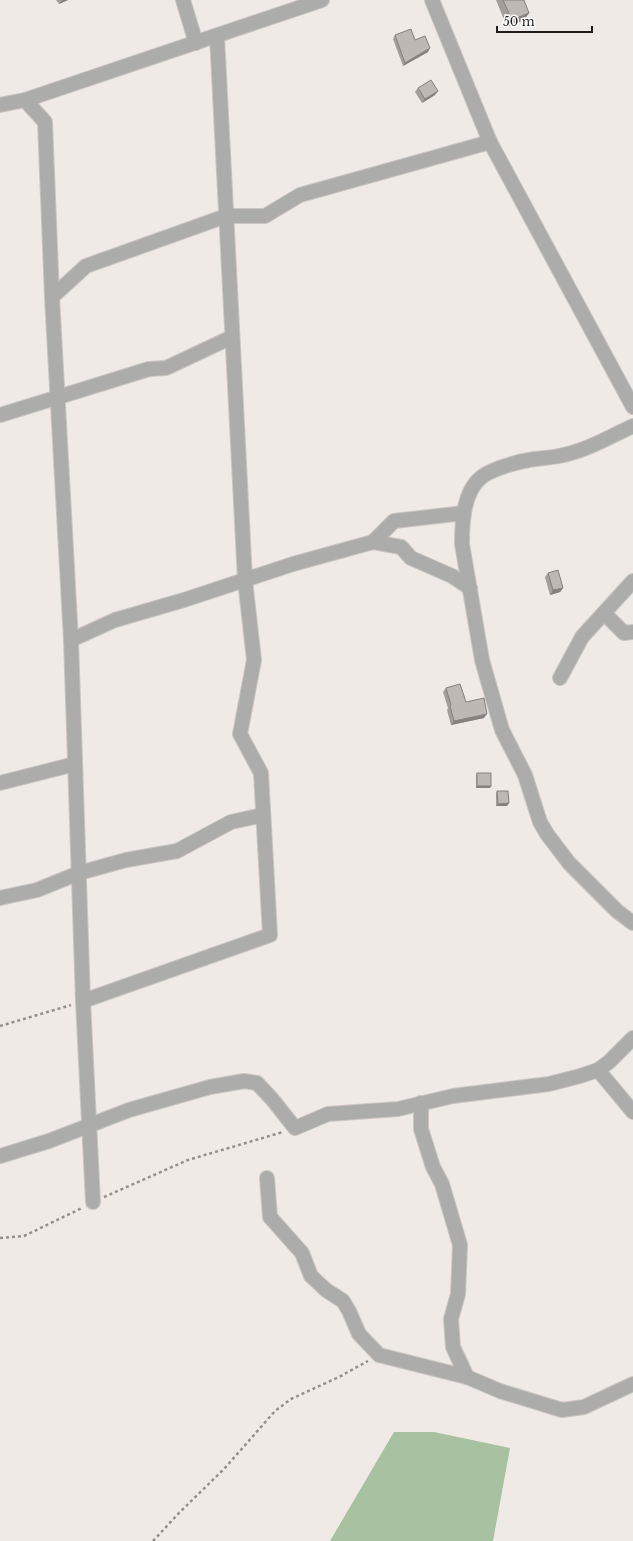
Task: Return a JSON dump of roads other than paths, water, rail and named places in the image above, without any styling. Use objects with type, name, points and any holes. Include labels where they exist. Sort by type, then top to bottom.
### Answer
[{"type":"street","points":[[183,0],[196,43]]},
{"type":"street","points":[[0,105],[25,100],[322,0]]},
{"type":"street","points":[[432,0],[490,142],[633,407]]},
{"type":"street","points":[[83,1001],[270,935],[261,774],[240,734],[254,660],[245,580],[217,36]]},
{"type":"street","points":[[25,100],[45,122],[57,397],[71,640],[83,1001],[93,1202]]},
{"type":"street","points":[[52,297],[86,266],[226,216],[265,216],[300,195],[490,142]]},
{"type":"street","points":[[0,415],[149,369],[166,368],[232,338]]},
{"type":"street","points":[[633,426],[584,449],[560,456],[528,460],[503,467],[483,476],[475,483],[469,494],[462,528],[462,544],[482,660],[502,730],[526,775],[540,822],[569,863],[617,910],[633,923]]},
{"type":"street","points":[[373,542],[394,521],[464,513]]},
{"type":"street","points":[[71,640],[115,620],[294,564],[373,542],[401,547],[411,558],[452,576],[470,588]]},
{"type":"street","points":[[560,678],[582,637],[633,581]]},
{"type":"street","points":[[604,613],[624,633],[633,632]]},
{"type":"street","points":[[0,783],[75,764]]},
{"type":"street","points":[[0,898],[37,890],[79,872],[126,860],[177,851],[231,822],[263,815]]},
{"type":"street","points":[[0,1156],[90,1126],[129,1110],[210,1087],[244,1081],[257,1083],[295,1128],[328,1114],[398,1109],[468,1093],[549,1084],[598,1070],[609,1062],[633,1038]]},
{"type":"street","points":[[598,1070],[633,1112]]},
{"type":"street","points":[[421,1103],[421,1129],[433,1167],[442,1184],[460,1245],[458,1294],[451,1319],[453,1347],[467,1377]]},
{"type":"street","points":[[267,1178],[270,1217],[302,1253],[312,1276],[326,1290],[343,1301],[359,1334],[379,1355],[467,1377],[500,1391],[562,1410],[584,1407],[633,1384]]}]
